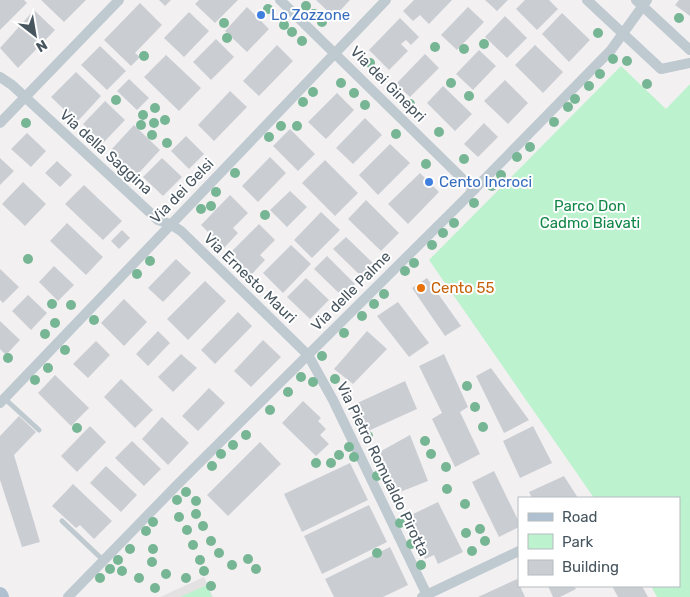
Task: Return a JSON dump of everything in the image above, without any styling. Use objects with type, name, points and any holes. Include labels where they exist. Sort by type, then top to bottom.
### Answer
[{"type":"street","points":[[0,123],[119,0]]},
{"type":"street","name":"Via dei Ginepri","points":[[280,0],[474,190]]},
{"type":"street","name":"Via dei Gelsi","points":[[2,401],[386,0]]},
{"type":"street","points":[[587,0],[661,69],[690,62]]},
{"type":"street","points":[[642,2],[690,50]]},
{"type":"street","name":"Via delle Palme","points":[[68,597],[611,50],[642,2]]},
{"type":"street","name":"Via della Saggina","points":[[0,77],[25,97],[158,220],[170,224]]},
{"type":"street","name":"Via Ernesto Mauri","points":[[170,224],[180,231],[308,355]]},
{"type":"street","name":"Via Pietro Romualdo Pirotta","points":[[308,355],[333,400],[425,596]]},
{"type":"street","points":[[425,596],[518,552]]},
{"type":"lane","points":[[2,401],[39,430]]},
{"type":"lane","points":[[62,522],[103,560]]},
{"type":"shaded area","points":[[204,577],[213,597],[160,597]]},
{"type":"green space","name":"Parco Don Cadmo Biavati","points":[[621,66],[666,109],[690,84],[690,597],[657,597],[652,587],[680,587],[680,497],[593,497],[429,260]]},
{"type":"green space","points":[[207,585],[212,597],[180,597]]},
{"type":"building","points":[[0,0],[24,0],[27,3],[0,30]]},
{"type":"building","points":[[41,0],[86,0],[64,22]]},
{"type":"building","points":[[159,0],[171,0],[165,6]]},
{"type":"building","points":[[199,0],[238,0],[215,23],[195,4]]},
{"type":"building","points":[[316,0],[350,0],[334,17]]},
{"type":"building","points":[[414,0],[452,0],[429,24],[420,15],[413,21],[403,11]]},
{"type":"building","points":[[485,0],[508,0],[497,11]]},
{"type":"building","points":[[525,0],[549,0],[558,9],[537,30],[516,9]]},
{"type":"building","points":[[679,0],[690,0],[690,16],[675,5]]},
{"type":"building","points":[[140,3],[162,25],[135,53],[140,57],[131,66],[104,40]]},
{"type":"building","points":[[247,7],[269,29],[247,52],[225,31]]},
{"type":"building","points":[[468,7],[484,22],[457,50],[441,35]]},
{"type":"building","points":[[34,10],[55,30],[18,68],[0,48]]},
{"type":"building","points":[[189,12],[209,31],[184,57],[164,38]]},
{"type":"building","points":[[562,13],[590,40],[569,62],[542,34]]},
{"type":"building","points":[[505,16],[527,38],[507,58],[485,37]]},
{"type":"building","points":[[400,18],[419,37],[411,45],[406,40],[401,44],[408,51],[389,70],[369,50]]},
{"type":"building","points":[[216,39],[234,57],[211,80],[193,62]]},
{"type":"building","points":[[277,45],[293,61],[259,96],[243,81]]},
{"type":"building","points":[[535,45],[563,72],[543,93],[515,65]]},
{"type":"building","points":[[100,46],[126,71],[107,90],[81,65]]},
{"type":"building","points":[[479,50],[496,66],[473,90],[456,74]]},
{"type":"building","points":[[425,54],[439,68],[410,97],[396,84]]},
{"type":"building","points":[[166,55],[201,88],[179,111],[144,77]]},
{"type":"building","points":[[76,72],[101,96],[77,122],[51,97]]},
{"type":"building","points":[[129,79],[149,98],[137,110],[117,91]]},
{"type":"building","points":[[505,80],[528,103],[508,124],[484,101]]},
{"type":"building","points":[[443,86],[472,114],[455,131],[427,103]]},
{"type":"building","points":[[230,91],[247,107],[214,141],[198,125]]},
{"type":"building","points":[[337,93],[354,110],[326,139],[308,122]]},
{"type":"building","points":[[105,101],[125,120],[103,143],[83,124]]},
{"type":"building","points":[[365,118],[382,135],[353,164],[336,148]]},
{"type":"building","points":[[484,123],[498,137],[478,157],[464,144]]},
{"type":"building","points":[[134,125],[160,150],[136,176],[110,151]]},
{"type":"building","points":[[290,129],[315,154],[298,171],[273,146]]},
{"type":"building","points":[[27,133],[46,151],[31,167],[11,149]]},
{"type":"building","points":[[186,136],[204,154],[189,169],[171,151]]},
{"type":"building","points":[[390,144],[410,163],[378,195],[359,175]]},
{"type":"building","points":[[270,157],[286,173],[258,202],[242,186]]},
{"type":"building","points":[[0,158],[14,171],[0,185]]},
{"type":"building","points":[[162,158],[182,177],[163,196],[143,177]]},
{"type":"building","points":[[325,160],[358,193],[335,216],[302,183]]},
{"type":"building","points":[[57,161],[72,175],[60,187],[45,173]]},
{"type":"building","points":[[420,173],[439,192],[408,224],[388,204]]},
{"type":"building","points":[[23,182],[46,204],[25,226],[2,204]]},
{"type":"building","points":[[84,185],[122,221],[103,240],[65,204]]},
{"type":"building","points":[[290,191],[307,207],[287,227],[270,210]]},
{"type":"building","points":[[230,195],[248,213],[233,228],[238,233],[224,248],[201,225]]},
{"type":"building","points":[[366,200],[399,233],[381,251],[348,219]]},
{"type":"building","points":[[321,212],[340,230],[312,258],[294,240]]},
{"type":"building","points":[[67,223],[103,257],[86,275],[50,241]]},
{"type":"building","points":[[259,224],[275,240],[260,255],[265,260],[251,275],[230,253]]},
{"type":"building","points":[[122,230],[130,238],[119,249],[111,241]]},
{"type":"building","points":[[346,237],[374,264],[362,277],[333,249]]},
{"type":"building","points":[[291,245],[311,264],[283,293],[263,273]]},
{"type":"building","points":[[327,256],[355,284],[342,296],[314,269]]},
{"type":"building","points":[[176,259],[191,273],[163,302],[148,288]]},
{"type":"building","points":[[54,266],[74,285],[58,301],[39,282]]},
{"type":"building","points":[[0,269],[19,287],[3,303],[0,300]]},
{"type":"building","points":[[306,278],[329,300],[310,319],[287,297]]},
{"type":"building","points":[[427,278],[461,326],[445,336],[412,288]]},
{"type":"building","points":[[205,281],[226,301],[188,340],[167,319]]},
{"type":"building","points":[[28,295],[47,313],[31,330],[12,311]]},
{"type":"building","points":[[124,299],[147,322],[124,346],[101,323]]},
{"type":"building","points":[[398,302],[429,343],[409,357],[377,316]]},
{"type":"building","points":[[238,312],[252,326],[215,364],[201,350]]},
{"type":"building","points":[[0,321],[20,340],[6,355],[0,349]]},
{"type":"building","points":[[158,331],[170,343],[148,366],[136,354]]},
{"type":"building","points":[[367,331],[387,349],[353,384],[334,369]]},
{"type":"building","points":[[263,340],[281,357],[251,387],[234,371]]},
{"type":"building","points":[[96,341],[110,355],[88,378],[73,364]]},
{"type":"building","points":[[181,354],[197,368],[173,392],[158,377]]},
{"type":"building","points":[[444,354],[468,407],[460,412],[480,454],[455,467],[432,419],[442,413],[419,366]]},
{"type":"building","points":[[491,368],[529,420],[504,433],[476,376]]},
{"type":"building","points":[[55,375],[89,408],[71,426],[38,393]]},
{"type":"building","points":[[121,379],[153,410],[135,428],[104,397]]},
{"type":"building","points":[[405,381],[417,409],[366,432],[353,405]]},
{"type":"building","points":[[209,388],[225,403],[198,431],[182,416]]},
{"type":"building","points":[[303,401],[321,418],[318,421],[326,429],[320,435],[329,444],[316,456],[282,423]]},
{"type":"building","points":[[19,416],[36,432],[14,455],[40,542],[22,547],[0,480],[0,436]]},
{"type":"building","points":[[162,417],[189,443],[168,465],[142,439]]},
{"type":"building","points":[[90,426],[106,442],[77,472],[61,456]]},
{"type":"building","points":[[533,426],[552,463],[520,478],[503,441]]},
{"type":"building","points":[[410,435],[428,481],[395,494],[374,455]]},
{"type":"building","points":[[132,441],[161,469],[144,486],[115,458]]},
{"type":"building","points":[[260,442],[281,464],[228,516],[207,495]]},
{"type":"building","points":[[350,463],[368,500],[302,532],[284,494]]},
{"type":"building","points":[[106,466],[137,495],[121,512],[90,483]]},
{"type":"building","points":[[494,471],[518,520],[518,528],[499,537],[472,482]]},
{"type":"building","points":[[564,476],[577,497],[532,497],[529,492]]},
{"type":"building","points":[[73,484],[112,521],[94,539],[80,525],[76,528],[52,506]]},
{"type":"building","points":[[438,502],[463,552],[438,564],[434,555],[425,559],[407,523],[413,520],[411,515]]},
{"type":"building","points":[[369,505],[387,542],[322,574],[304,536]]},
{"type":"building","points":[[390,547],[408,585],[383,597],[334,597],[325,579]]},
{"type":"building","points":[[517,579],[518,587],[521,587],[525,597],[478,597]]},
{"type":"building","points":[[548,587],[575,587],[576,589],[560,597],[553,597]]},
{"type":"building","points":[[613,587],[643,587],[648,597],[618,597]]},
{"type":"place","name":"Lo Zozzone","points":[[261,15]]},
{"type":"place","name":"Cento Incroci","points":[[429,182]]},
{"type":"place","name":"Cento 55","points":[[421,288]]}]
